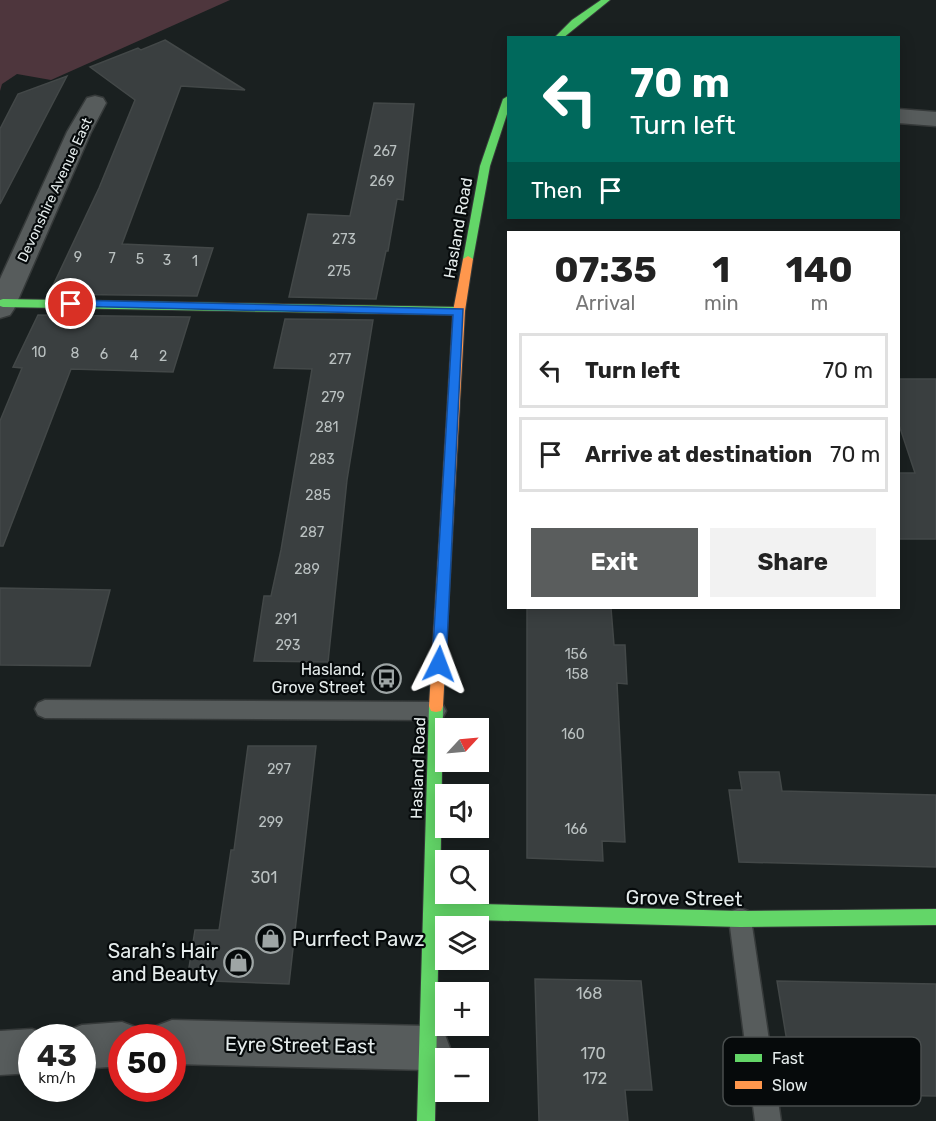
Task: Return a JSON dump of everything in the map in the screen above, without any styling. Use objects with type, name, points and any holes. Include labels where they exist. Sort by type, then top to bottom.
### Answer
[{"type":"main road","points":[[560,36],[575,21],[606,0]]},
{"type":"main road","name":"Hasland Road","points":[[426,1121],[436,711],[459,311],[485,166],[507,102]]},
{"type":"main road","points":[[2,306],[459,311]]},
{"type":"main road","name":"Grove Street","points":[[431,911],[740,919],[936,917]]},
{"type":"street","name":"Devonshire Avenue East","points":[[2,306],[79,132],[96,103]]},
{"type":"street","points":[[900,116],[936,119]]},
{"type":"street","name":"Eyre Street East","points":[[186,1041],[428,1048]]},
{"type":"street","points":[[0,1053],[18,1052]]},
{"type":"lane","points":[[45,709],[436,711]]},
{"type":"lane","points":[[740,919],[756,1037]]},
{"type":"lane","points":[[766,1106],[768,1121]]},
{"type":"shaded area","points":[[0,0],[230,0],[51,80],[17,74],[2,84],[0,91]]},
{"type":"building","points":[[165,40],[245,90],[181,86],[122,244],[213,248],[197,296],[49,294],[99,188],[135,100],[90,67]]},
{"type":"building","points":[[67,76],[0,204],[0,129],[18,94]]},
{"type":"building","points":[[374,103],[414,104],[403,200],[397,199],[388,251],[386,251],[376,299],[289,297],[308,214],[350,216]]},
{"type":"building","points":[[38,315],[190,317],[173,372],[71,369],[3,546],[0,546],[0,421],[22,368],[13,367]]},
{"type":"building","points":[[285,319],[373,320],[347,480],[328,662],[254,661],[264,596],[271,596],[281,550],[312,369],[274,368]]},
{"type":"building","points":[[900,379],[936,379],[936,539],[900,539],[900,473],[915,473],[900,428]]},
{"type":"building","points":[[0,588],[110,590],[90,666],[0,665]]},
{"type":"building","points":[[527,609],[611,609],[614,645],[625,645],[627,684],[617,683],[625,842],[602,841],[603,861],[527,858]]},
{"type":"building","points":[[248,746],[316,746],[289,984],[187,980],[195,930],[219,930],[231,850],[234,850]]},
{"type":"building","points":[[739,772],[779,772],[782,791],[936,795],[936,867],[739,862],[729,790],[742,790]]},
{"type":"building","points":[[535,979],[641,981],[652,1090],[625,1090],[628,1121],[539,1121]]},
{"type":"building","points":[[777,981],[936,984],[936,1096],[921,1096],[921,1037],[786,1037]]},
{"type":"traffic: fast","points":[[560,36],[575,22],[606,0]]},
{"type":"traffic: fast","points":[[468,259],[485,166],[507,102]]},
{"type":"traffic: fast","points":[[3,303],[459,311]]},
{"type":"traffic: fast","points":[[426,1121],[436,706]]},
{"type":"traffic: fast","points":[[431,911],[740,919],[936,917]]},
{"type":"traffic: slow","points":[[436,706],[459,311],[468,259]]},
{"type":"place","name":"Hasland, Grove Street","points":[[386,678]]},
{"type":"place","name":"Purrfect Pawz","points":[[271,939]]},
{"type":"place","name":"Sarah’s Hair and Beauty","points":[[239,962]]},
{"type":"route","points":[[71,304],[459,311],[439,664]]}]
